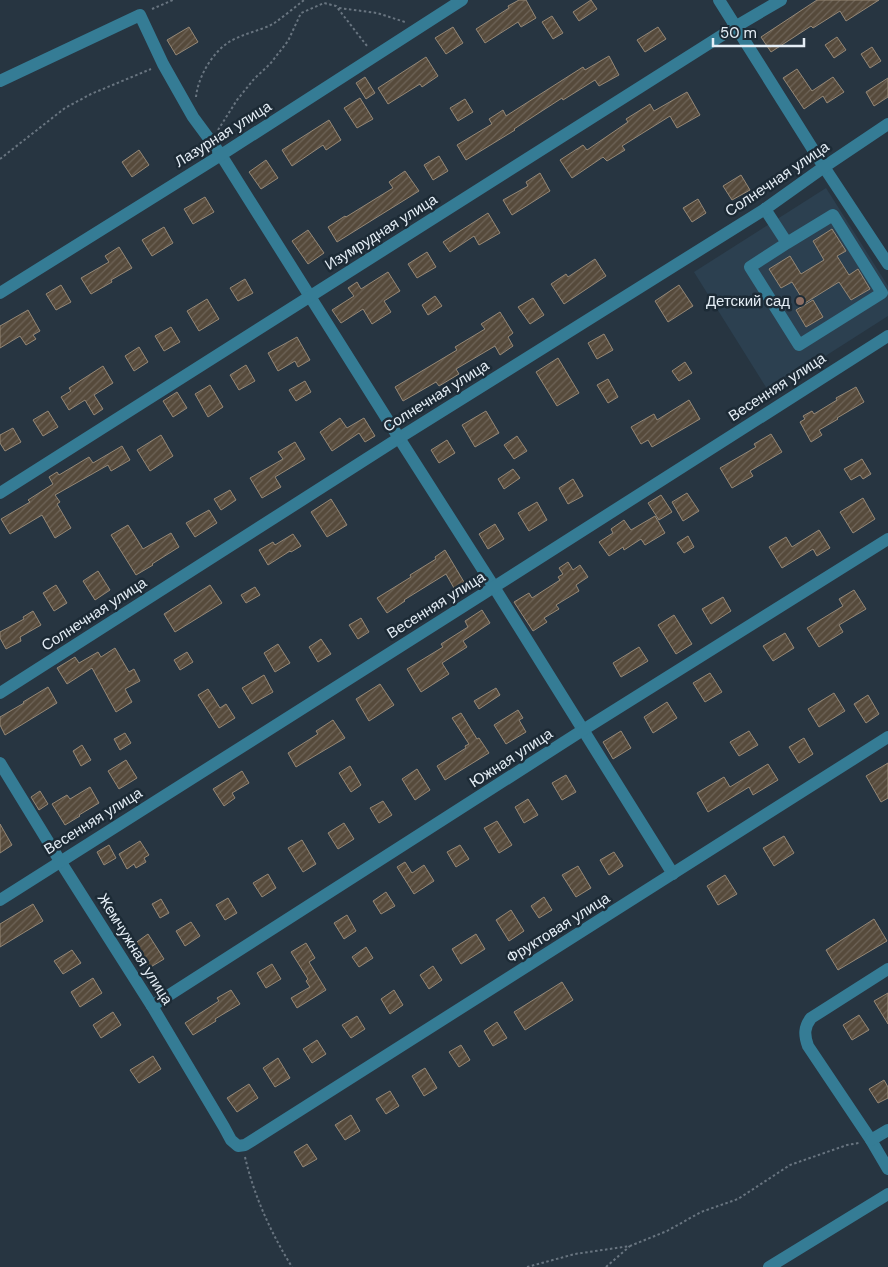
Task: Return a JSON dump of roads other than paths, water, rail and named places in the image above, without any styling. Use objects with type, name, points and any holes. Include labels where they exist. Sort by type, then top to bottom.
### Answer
[{"type":"street","name":"Лазурная улица","points":[[0,293],[222,155],[462,0]]},
{"type":"street","points":[[719,0],[824,167],[888,264]]},
{"type":"street","name":"Изумрудная улица","points":[[0,493],[781,0]]},
{"type":"street","points":[[0,81],[140,15],[163,64],[193,117],[222,155],[673,874]]},
{"type":"street","name":"Солнечная улица","points":[[0,693],[399,438],[765,209],[888,124]]},
{"type":"street","points":[[765,209],[787,243]]},
{"type":"street","points":[[833,215],[882,293],[799,345],[750,267],[787,243],[833,215]]},
{"type":"street","name":"Весенняя улица","points":[[0,900],[888,336]]},
{"type":"street","name":"Южная улица","points":[[152,1006],[583,730],[888,539]]},
{"type":"street","name":"Фруктовая улица","points":[[245,1146],[888,737]]},
{"type":"street","name":"Жемчужная улица","points":[[0,763],[152,1006],[231,1140],[238,1146],[245,1146]]},
{"type":"street","points":[[888,969],[811,1018],[804,1031],[808,1046],[871,1140],[888,1169]]},
{"type":"street","points":[[871,1140],[888,1130]]},
{"type":"street","points":[[769,1267],[888,1194]]},
{"type":"place","name":"Детский сад","points":[[800,301]]}]
